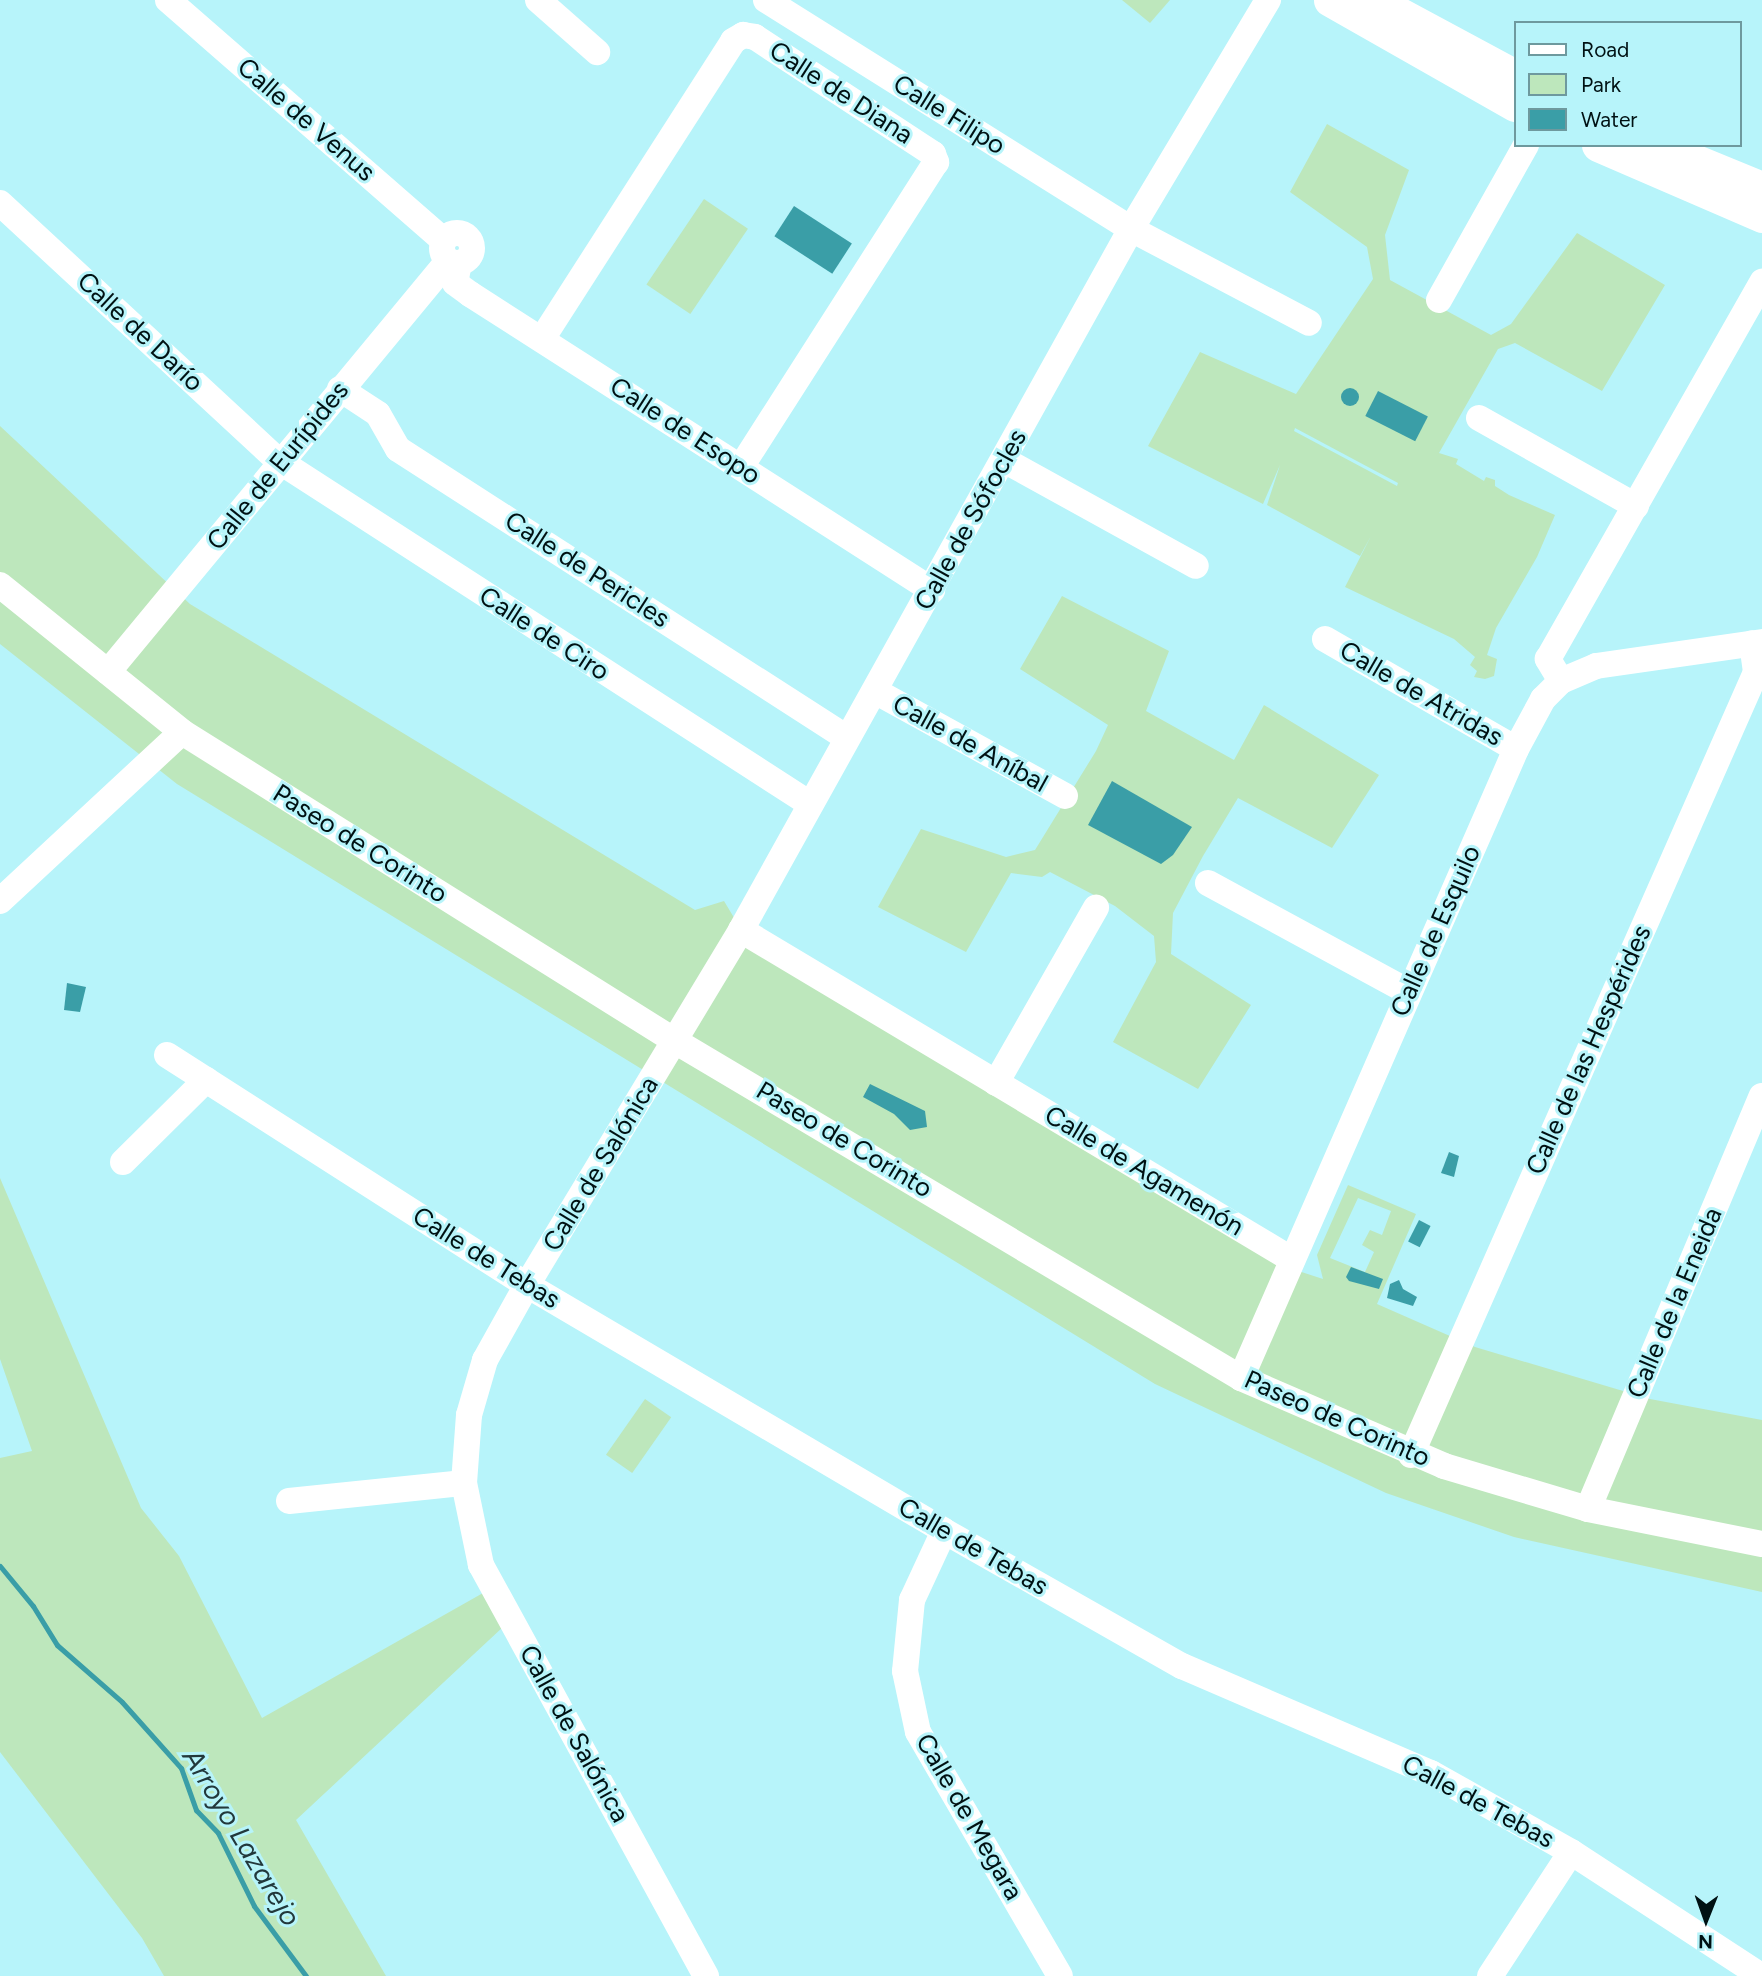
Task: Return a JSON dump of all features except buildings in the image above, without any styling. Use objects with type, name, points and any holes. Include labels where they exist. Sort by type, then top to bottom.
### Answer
[{"type":"main road","points":[[1330,0],[1514,104]]},
{"type":"main road","points":[[1374,0],[1514,75]]},
{"type":"main road","points":[[1603,147],[1762,216]]},
{"type":"main road","points":[[1662,147],[1762,188]]},
{"type":"street","name":"Calle de Venus","points":[[169,0],[450,255]]},
{"type":"street","points":[[538,0],[597,52]]},
{"type":"street","name":"Calle Filipo","points":[[766,0],[1131,229],[1309,323]]},
{"type":"street","name":"Calle de Sófocles","points":[[675,1041],[741,930],[932,590],[1131,229],[1268,0]]},
{"type":"street","name":"Calle de Diana","points":[[542,339],[733,41],[743,35],[755,37],[933,154],[936,162],[741,467]]},
{"type":"street","points":[[1440,300],[1525,147]]},
{"type":"street","name":"Calle de Darío","points":[[0,203],[279,461]]},
{"type":"street","name":"Calle de Esopo","points":[[450,255],[455,283],[932,590]]},
{"type":"street","name":"Calle de Eurípides","points":[[108,672],[450,255]]},
{"type":"street","points":[[1561,681],[1549,659],[1762,282]]},
{"type":"street","name":"Calle de Pericles","points":[[340,390],[377,414],[398,449],[847,738]]},
{"type":"street","points":[[1479,418],[1636,506]]},
{"type":"street","points":[[1004,460],[1196,566]]},
{"type":"street","name":"Calle de Ciro","points":[[279,461],[810,804]]},
{"type":"street","name":"Paseo de Corinto","points":[[0,585],[182,732],[675,1041],[1241,1378],[1410,1455],[1588,1509],[1762,1544]]},
{"type":"street","name":"Calle de Atridas","points":[[1325,639],[1516,749]]},
{"type":"street","name":"Calle de Esquilo","points":[[1241,1378],[1516,749],[1543,699],[1561,681],[1595,666],[1757,642]]},
{"type":"street","name":"Calle de las Hespérides","points":[[1410,1455],[1759,675],[1757,642]]},
{"type":"street","name":"Calle de Aníbal","points":[[875,691],[1065,796]]},
{"type":"street","points":[[0,901],[182,732]]},
{"type":"street","points":[[1208,883],[1409,992]]},
{"type":"street","points":[[996,1083],[1096,908]]},
{"type":"street","name":"Calle de Agamenón","points":[[741,930],[1291,1259]]},
{"type":"street","name":"Calle de Salónica","points":[[675,1041],[527,1285],[485,1360],[469,1415],[464,1483],[481,1565],[706,1976]]},
{"type":"street","name":"Calle de Tebas","points":[[167,1055],[527,1285],[944,1531],[1182,1666],[1431,1773],[1571,1852],[1760,1976]]},
{"type":"street","points":[[123,1162],[206,1080]]},
{"type":"street","name":"Calle de la Eneida","points":[[1588,1509],[1762,1096]]},
{"type":"street","points":[[289,1501],[464,1483]]},
{"type":"street","name":"Calle de Megara","points":[[944,1531],[912,1600],[905,1671],[918,1732],[1060,1976]]},
{"type":"street","points":[[1490,1976],[1571,1852]]},
{"type":"green space","points":[[1122,0],[1170,0],[1150,23]]},
{"type":"green space","points":[[1327,124],[1409,170],[1385,235],[1390,280],[1491,335],[1511,324],[1577,233],[1665,285],[1602,391],[1515,343],[1498,349],[1439,453],[1458,459],[1456,464],[1484,481],[1486,477],[1495,480],[1495,486],[1509,495],[1555,515],[1537,557],[1496,628],[1487,655],[1497,659],[1494,676],[1485,679],[1474,677],[1477,671],[1470,665],[1475,657],[1454,639],[1345,587],[1371,536],[1360,556],[1267,505],[1280,465],[1263,504],[1148,446],[1200,352],[1296,394],[1373,279],[1367,247],[1290,192]],"holes":[[[1295,428],[1398,483],[1397,486],[1294,431]]]},
{"type":"green space","points":[[704,199],[748,229],[690,314],[646,284]]},
{"type":"green space","points":[[0,426],[190,604],[695,910],[724,901],[751,946],[1277,1264],[1323,1279],[1317,1255],[1348,1185],[1416,1214],[1377,1304],[1475,1347],[1650,1399],[1762,1420],[1762,1592],[1514,1537],[1386,1493],[1155,1384],[177,784],[0,644]],"holes":[[[1358,1198],[1391,1211],[1382,1235],[1370,1230],[1362,1245],[1374,1252],[1365,1272],[1330,1258]]]},
{"type":"green space","points":[[1062,596],[1169,651],[1146,711],[1234,760],[1264,705],[1379,775],[1332,848],[1238,798],[1203,856],[1173,913],[1171,954],[1251,1005],[1198,1089],[1113,1042],[1156,962],[1154,936],[1115,906],[1050,872],[1042,877],[1011,873],[966,952],[878,907],[921,829],[1006,857],[1035,850],[1096,751],[1108,725],[1020,669]]},
{"type":"green space","points":[[0,1178],[141,1508],[179,1556],[262,1718],[483,1593],[503,1627],[296,1820],[386,1976],[164,1976],[142,1938],[0,1752],[0,1458],[32,1451],[0,1359]]},
{"type":"green space","points":[[645,1399],[671,1417],[632,1473],[606,1455]]},
{"type":"water","points":[[794,206],[852,244],[832,274],[774,236]]},
{"type":"water","points":[[1350,388],[1356,391],[1359,397],[1356,403],[1350,406],[1344,403],[1341,397],[1344,391]]},
{"type":"water","points":[[1378,391],[1428,416],[1415,441],[1365,416]]},
{"type":"water","points":[[1112,781],[1192,827],[1173,855],[1161,864],[1088,825]]},
{"type":"water","points":[[67,983],[86,987],[80,1012],[64,1010]]},
{"type":"water","points":[[870,1084],[925,1111],[927,1127],[910,1130],[894,1114],[863,1097]]},
{"type":"water","points":[[1449,1152],[1459,1156],[1454,1177],[1441,1173]]},
{"type":"water","points":[[1419,1220],[1431,1226],[1420,1247],[1408,1241]]},
{"type":"water","points":[[1351,1267],[1383,1279],[1379,1289],[1349,1281],[1346,1277]]},
{"type":"water","points":[[1399,1280],[1403,1289],[1417,1297],[1413,1306],[1387,1298],[1390,1284]]},
{"type":"waterway","name":"Arroyo Lazarejo","points":[[0,1566],[33,1606],[57,1645],[122,1702],[181,1768],[196,1810],[218,1833],[254,1906],[306,1976]]}]
